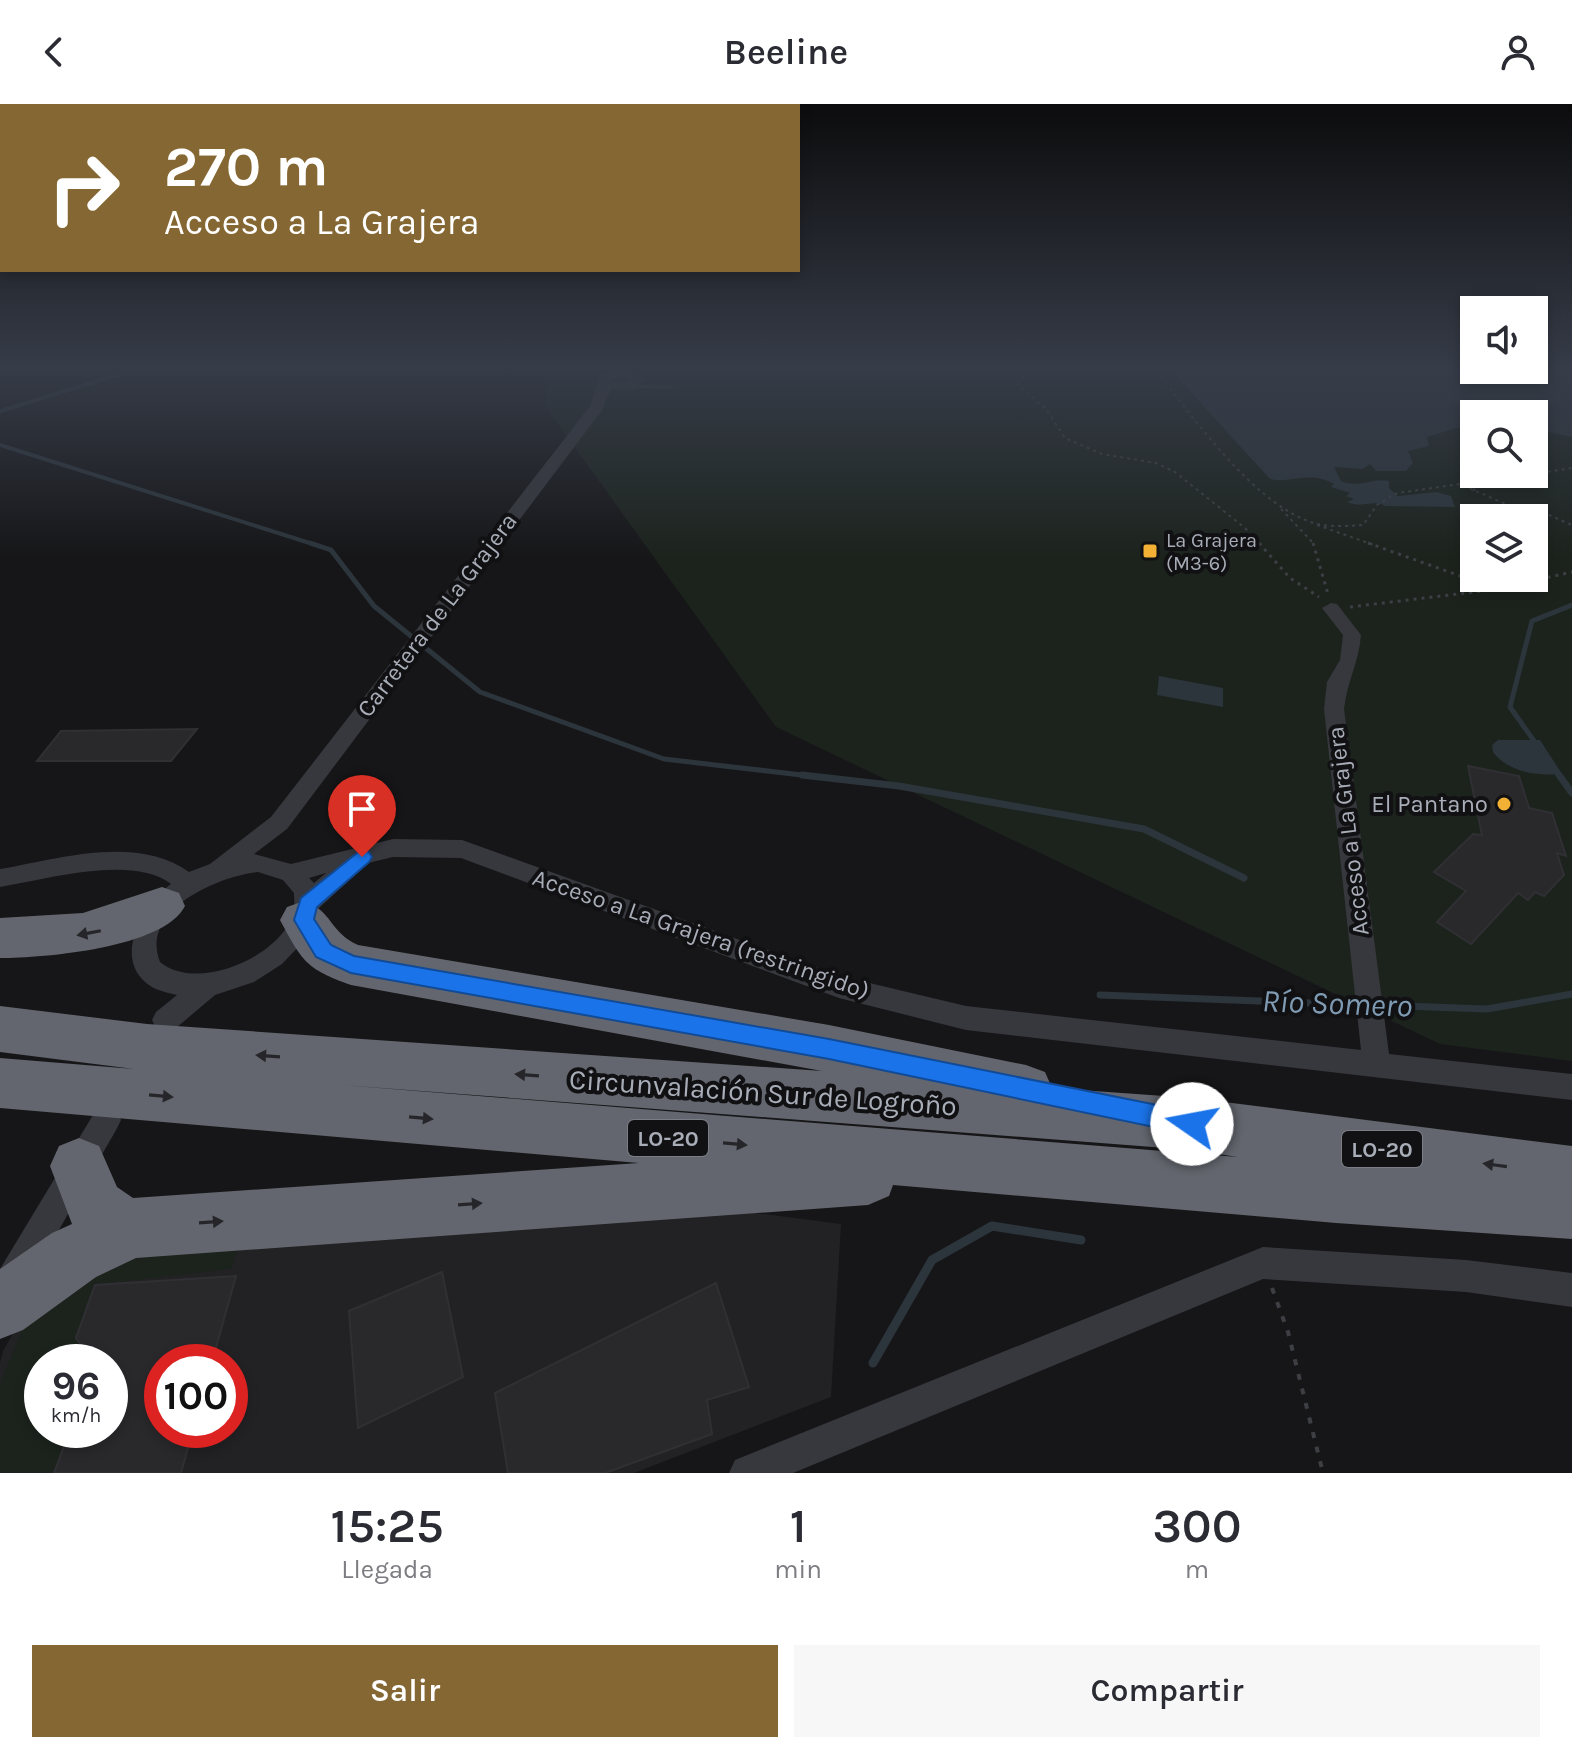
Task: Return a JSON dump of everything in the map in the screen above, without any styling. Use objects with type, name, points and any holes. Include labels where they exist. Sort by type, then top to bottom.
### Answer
[{"type":"highway","points":[[294,890],[323,951],[351,964],[829,1049],[1192,1124]]},
{"type":"highway","points":[[0,938],[63,938],[93,933],[175,895]]},
{"type":"highway","name":"Circunvalación Sur de Logroño","points":[[0,1029],[147,1047],[1192,1124],[1572,1175]]},
{"type":"highway","name":"Circunvalación Sur de Logroño","points":[[0,1083],[1336,1194],[1572,1209]]},
{"type":"highway","points":[[92,1143],[97,1212],[110,1224],[133,1228],[905,1173],[1336,1194]]},
{"type":"highway","points":[[0,1307],[74,1255],[133,1228]]},
{"type":"street","name":"Carretera de La Grajera","points":[[219,869],[279,823],[579,431]]},
{"type":"street","name":"Acceso a La Grajera","points":[[1329,606],[1352,635],[1350,660],[1336,689],[1336,737],[1377,1065]]},
{"type":"street","points":[[279,823],[294,890],[278,955],[257,969],[208,986],[184,986],[164,980],[148,966],[143,945],[150,923],[175,895],[219,869],[258,863],[294,890]]},
{"type":"street","name":"Acceso a La Grajera (restringido)","points":[[362,857],[393,848],[462,849],[839,987],[966,1018],[1572,1087]]},
{"type":"street","points":[[294,890],[362,857]]},
{"type":"street","points":[[294,890],[362,857]]},
{"type":"street","points":[[0,878],[79,864],[136,863],[162,866],[175,895]]},
{"type":"street","points":[[164,980],[166,1020],[208,986]]},
{"type":"street","points":[[0,1300],[92,1143]]},
{"type":"street","points":[[748,1473],[1263,1263],[1466,1276],[1572,1290]]},
{"type":"path","points":[[1060,431],[1065,438],[1102,454],[1156,463],[1175,472],[1237,521],[1290,578],[1329,606],[1467,592]]},
{"type":"path","points":[[1210,431],[1315,545],[1329,585],[1329,606]]},
{"type":"path","points":[[1548,472],[1572,468]]},
{"type":"path","points":[[1309,522],[1335,526],[1363,525],[1377,505],[1397,493],[1455,484],[1572,525]]},
{"type":"path","points":[[1278,506],[1309,522],[1460,576]]},
{"type":"path","points":[[1548,577],[1572,572]]},
{"type":"path","points":[[1263,1263],[1288,1332],[1323,1473]]},
{"type":"shaded area","points":[[563,431],[1460,431],[1460,488],[1548,488],[1548,431],[1572,431],[1572,1061],[1440,1044],[776,727]]},
{"type":"shaded area","points":[[1226,431],[1447,431],[1427,437],[1429,446],[1408,451],[1413,463],[1406,471],[1376,471],[1370,464],[1363,469],[1334,467],[1341,481],[1354,484],[1389,481],[1389,488],[1398,496],[1436,492],[1451,496],[1455,507],[1352,504],[1347,502],[1354,499],[1346,496],[1350,493],[1331,487],[1334,484],[1325,480],[1270,479]]},
{"type":"shaded area","points":[[1548,431],[1572,431],[1572,437],[1548,432]]},
{"type":"shaded area","points":[[1159,676],[1223,688],[1223,707],[1157,695]]},
{"type":"shaded area","points":[[1498,740],[1540,740],[1562,774],[1534,773],[1507,765],[1493,752],[1492,745]]},
{"type":"shaded area","points":[[724,1209],[841,1224],[831,1397],[634,1473],[0,1473],[0,1363],[3,1351],[30,1304],[90,1260]]},
{"type":"shaded area","points":[[239,1247],[231,1269],[95,1285],[76,1338],[80,1344],[24,1344],[24,1448],[63,1448],[55,1470],[59,1473],[0,1473],[0,1383],[22,1330],[110,1255]]},
{"type":"building","points":[[197,729],[171,761],[37,761],[61,731]]},
{"type":"building","points":[[1468,766],[1519,776],[1529,808],[1552,813],[1566,856],[1557,853],[1564,875],[1544,896],[1535,892],[1528,900],[1518,893],[1471,944],[1437,922],[1466,891],[1434,872],[1473,834],[1482,835]]},
{"type":"building","points":[[442,1272],[463,1377],[358,1428],[349,1311]]},
{"type":"building","points":[[236,1276],[217,1344],[144,1344],[144,1448],[188,1448],[181,1473],[54,1473],[63,1448],[128,1448],[128,1344],[80,1344],[76,1338],[95,1285]]},
{"type":"building","points":[[716,1283],[749,1387],[707,1400],[712,1434],[605,1473],[508,1473],[495,1393]]},
{"type":"waterway","points":[[0,445],[316,545]]},
{"type":"waterway","points":[[310,543],[316,545]]},
{"type":"waterway","points":[[316,545],[331,550],[374,606],[480,692],[664,759],[819,777]]},
{"type":"waterway","name":"Río Somero","points":[[1539,748],[1510,707],[1532,621],[1572,605]]},
{"type":"waterway","name":"Río Somero","points":[[1555,770],[1560,777]]},
{"type":"waterway","points":[[802,775],[899,786],[1144,829],[1244,878]]},
{"type":"waterway","name":"Río Somero","points":[[1559,775],[1572,793]]},
{"type":"waterway","name":"Río Somero","points":[[1375,1005],[1487,1009],[1572,994]]},
{"type":"waterway","name":"Río Somero","points":[[1100,995],[1364,1005]]},
{"type":"waterway","points":[[873,1363],[932,1260],[992,1226],[1081,1240]]},
{"type":"place","name":"La Grajera (M3-6)","points":[[1150,551]]},
{"type":"place","name":"El Pantano","points":[[1504,804]]},
{"type":"route","points":[[362,857],[308,903],[304,920],[323,951],[351,964],[829,1049],[1192,1124]]}]
